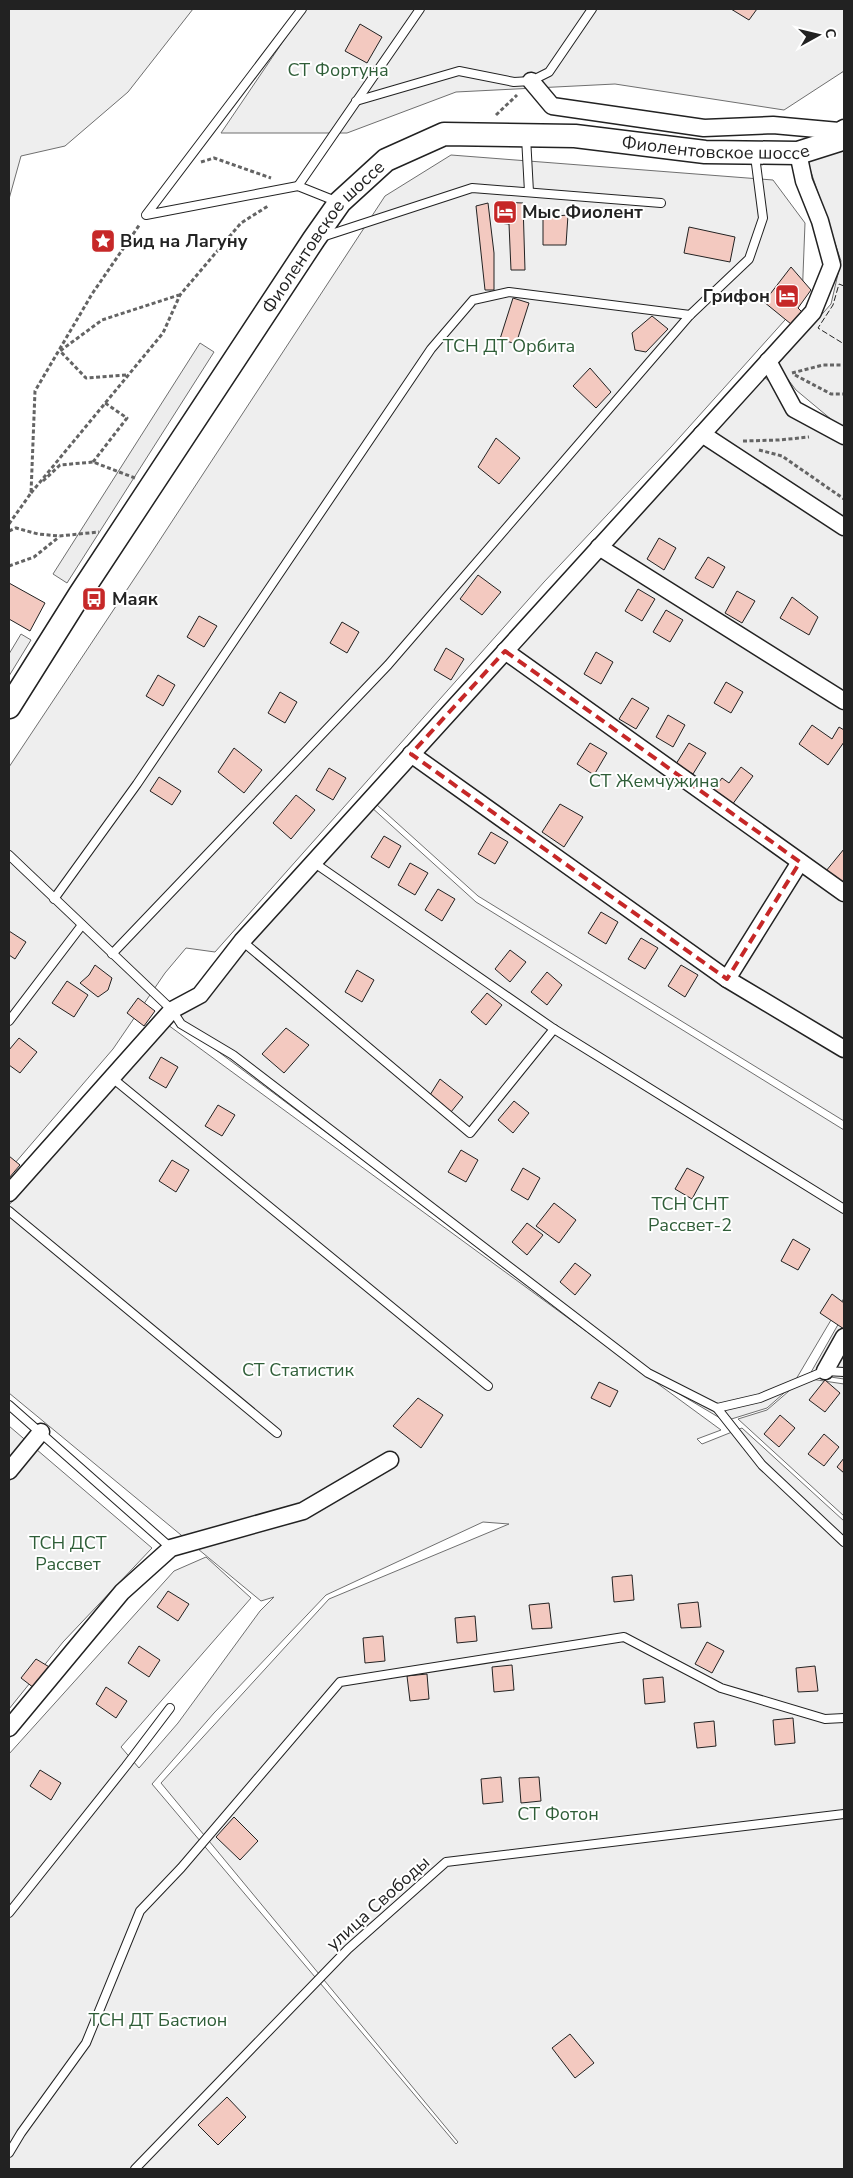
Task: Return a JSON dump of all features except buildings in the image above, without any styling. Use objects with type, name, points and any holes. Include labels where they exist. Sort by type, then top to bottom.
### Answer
[{"type":"main road","name":"Фиолентовское шоссе","points":[[9,708],[123,529],[340,202],[386,160],[444,134],[576,136],[705,152],[798,153],[839,140],[844,136]]},
{"type":"street","points":[[531,81],[552,106],[704,128],[773,125],[839,131],[844,128]]},
{"type":"street","points":[[9,1193],[172,1010],[200,994],[242,940],[813,312],[832,265],[820,221],[804,181],[798,153]]},
{"type":"street","points":[[768,361],[794,409],[838,433]]},
{"type":"street","points":[[702,434],[844,527]]},
{"type":"street","points":[[599,547],[844,701]]},
{"type":"street","points":[[505,651],[844,893]]},
{"type":"street","points":[[411,754],[727,979],[844,1049]]},
{"type":"street","points":[[727,979],[800,862]]},
{"type":"street","points":[[825,1371],[844,1337]]},
{"type":"street","points":[[9,1471],[40,1432]]},
{"type":"street","points":[[9,1728],[122,1592],[171,1548],[303,1511],[390,1460]]},
{"type":"lane","points":[[146,215],[302,9]]},
{"type":"lane","points":[[298,186],[420,9]]},
{"type":"lane","points":[[356,101],[459,70],[514,82],[531,81],[549,72],[592,9]]},
{"type":"lane","points":[[526,136],[529,192]]},
{"type":"lane","points":[[112,954],[388,665],[690,315],[749,259],[763,218],[755,156]]},
{"type":"lane","points":[[146,215],[298,186],[340,202]]},
{"type":"lane","points":[[314,240],[472,188],[661,203]]},
{"type":"lane","points":[[54,898],[137,784],[431,349],[473,300],[509,292],[690,315]]},
{"type":"lane","points":[[9,855],[172,1010],[181,1024],[233,1055],[648,1373],[717,1408],[762,1465],[844,1542]]},
{"type":"lane","points":[[313,862],[554,1029],[844,1209]]},
{"type":"lane","points":[[9,1021],[82,925]]},
{"type":"lane","points":[[242,940],[470,1133],[554,1029]]},
{"type":"lane","points":[[111,1077],[488,1386]]},
{"type":"lane","points":[[9,1211],[277,1433]]},
{"type":"lane","points":[[717,1408],[760,1398],[825,1371],[844,1372]]},
{"type":"lane","points":[[9,1405],[171,1548]]},
{"type":"lane","points":[[9,2153],[21,2133],[86,2044],[140,1910],[181,1868],[340,1682],[624,1637],[722,1688],[825,1719],[844,1718]]},
{"type":"lane","points":[[9,1913],[170,1708]]},
{"type":"lane","name":"улица Свободы","points":[[135,2169],[348,1949],[446,1862],[844,1814]]},
{"type":"path","points":[[181,168],[214,158],[298,186]]},
{"type":"path","points":[[9,524],[31,493],[163,334],[180,295],[241,223],[298,186]]},
{"type":"path","points":[[31,493],[35,391],[92,294],[146,215]]},
{"type":"path","points":[[60,351],[102,320],[180,295]]},
{"type":"path","points":[[60,351],[86,378],[128,375]]},
{"type":"path","points":[[768,361],[831,394],[844,394]]},
{"type":"path","points":[[792,374],[823,365],[844,365]]},
{"type":"path","points":[[93,462],[127,418],[104,403]]},
{"type":"path","points":[[746,445],[738,442],[779,440],[838,433]]},
{"type":"path","points":[[754,448],[782,456],[844,499]]},
{"type":"path","points":[[31,493],[60,465],[93,462],[139,479]]},
{"type":"path","points":[[9,531],[16,528],[59,536],[123,529]]},
{"type":"path","points":[[9,566],[34,557],[59,536]]},
{"type":"highlighted area","points":[[505,651],[800,862],[727,979],[411,754]]},
{"type":"green space","points":[[9,9],[193,9],[128,92],[65,146],[21,156],[9,199]]},
{"type":"green space","name":"СТ Фортуна","points":[[305,9],[844,9],[844,71],[784,110],[615,84],[456,92],[347,133],[221,133]]},
{"type":"green space","points":[[844,124],[844,430],[796,390],[777,365],[831,304],[841,261],[806,157]]},
{"type":"green space","name":"ТСН ДТ Орбита","points":[[451,155],[773,180],[805,223],[802,301],[671,447],[544,582],[215,952],[186,948],[165,973],[113,1049],[9,1170],[9,767],[385,196]]},
{"type":"green space","name":"СТ Жемчужина","points":[[764,377],[844,443],[844,1121],[478,896],[376,804]]},
{"type":"green space","name":"ТСН СНТ Рассвет-2","points":[[370,806],[476,902],[844,1130],[844,1298],[792,1386],[767,1408],[725,1421],[661,1383],[180,1023],[174,1013]]},
{"type":"green space","points":[[168,1025],[721,1430],[697,1439],[702,1444],[742,1428],[844,1521],[844,2169],[9,2169],[9,1754],[174,1571],[206,1557],[251,1598],[121,1747],[139,1768],[178,1723],[260,1611],[274,1597],[261,1601],[9,1393],[9,1205]],"holes":[[[483,1522],[509,1524],[329,1599],[161,1783],[458,2142],[456,2144],[152,1784],[214,1713],[326,1595]]]},
{"type":"green space","points":[[844,1314],[844,1379],[810,1374]]},
{"type":"green space","points":[[804,1378],[844,1384],[844,1516],[738,1419],[767,1410]]},
{"type":"green space","name":"ТСН ДСТ Рассвет","points":[[9,1426],[152,1548],[63,1642],[9,1709]]},
{"type":"shaded area","points":[[200,343],[214,352],[67,583],[53,574]]},
{"type":"shaded area","points":[[21,634],[31,640],[9,676],[9,654]]},
{"type":"fence","points":[[844,286],[839,284],[833,305],[818,328],[844,344]]},
{"type":"place","name":"Мыс Фиолент","points":[[505,212]]},
{"type":"place","name":"Вид на Лагуну","points":[[103,241]]},
{"type":"place","name":"Грифон","points":[[787,296]]},
{"type":"place","name":"Маяк","points":[[94,599]]},
{"type":"park label","name":"СТ Статистик","points":[[298,1370]]},
{"type":"park label","name":"СТ Фотон","points":[[558,1814]]},
{"type":"park label","name":"ТСН ДТ Бастион","points":[[158,2020]]}]
